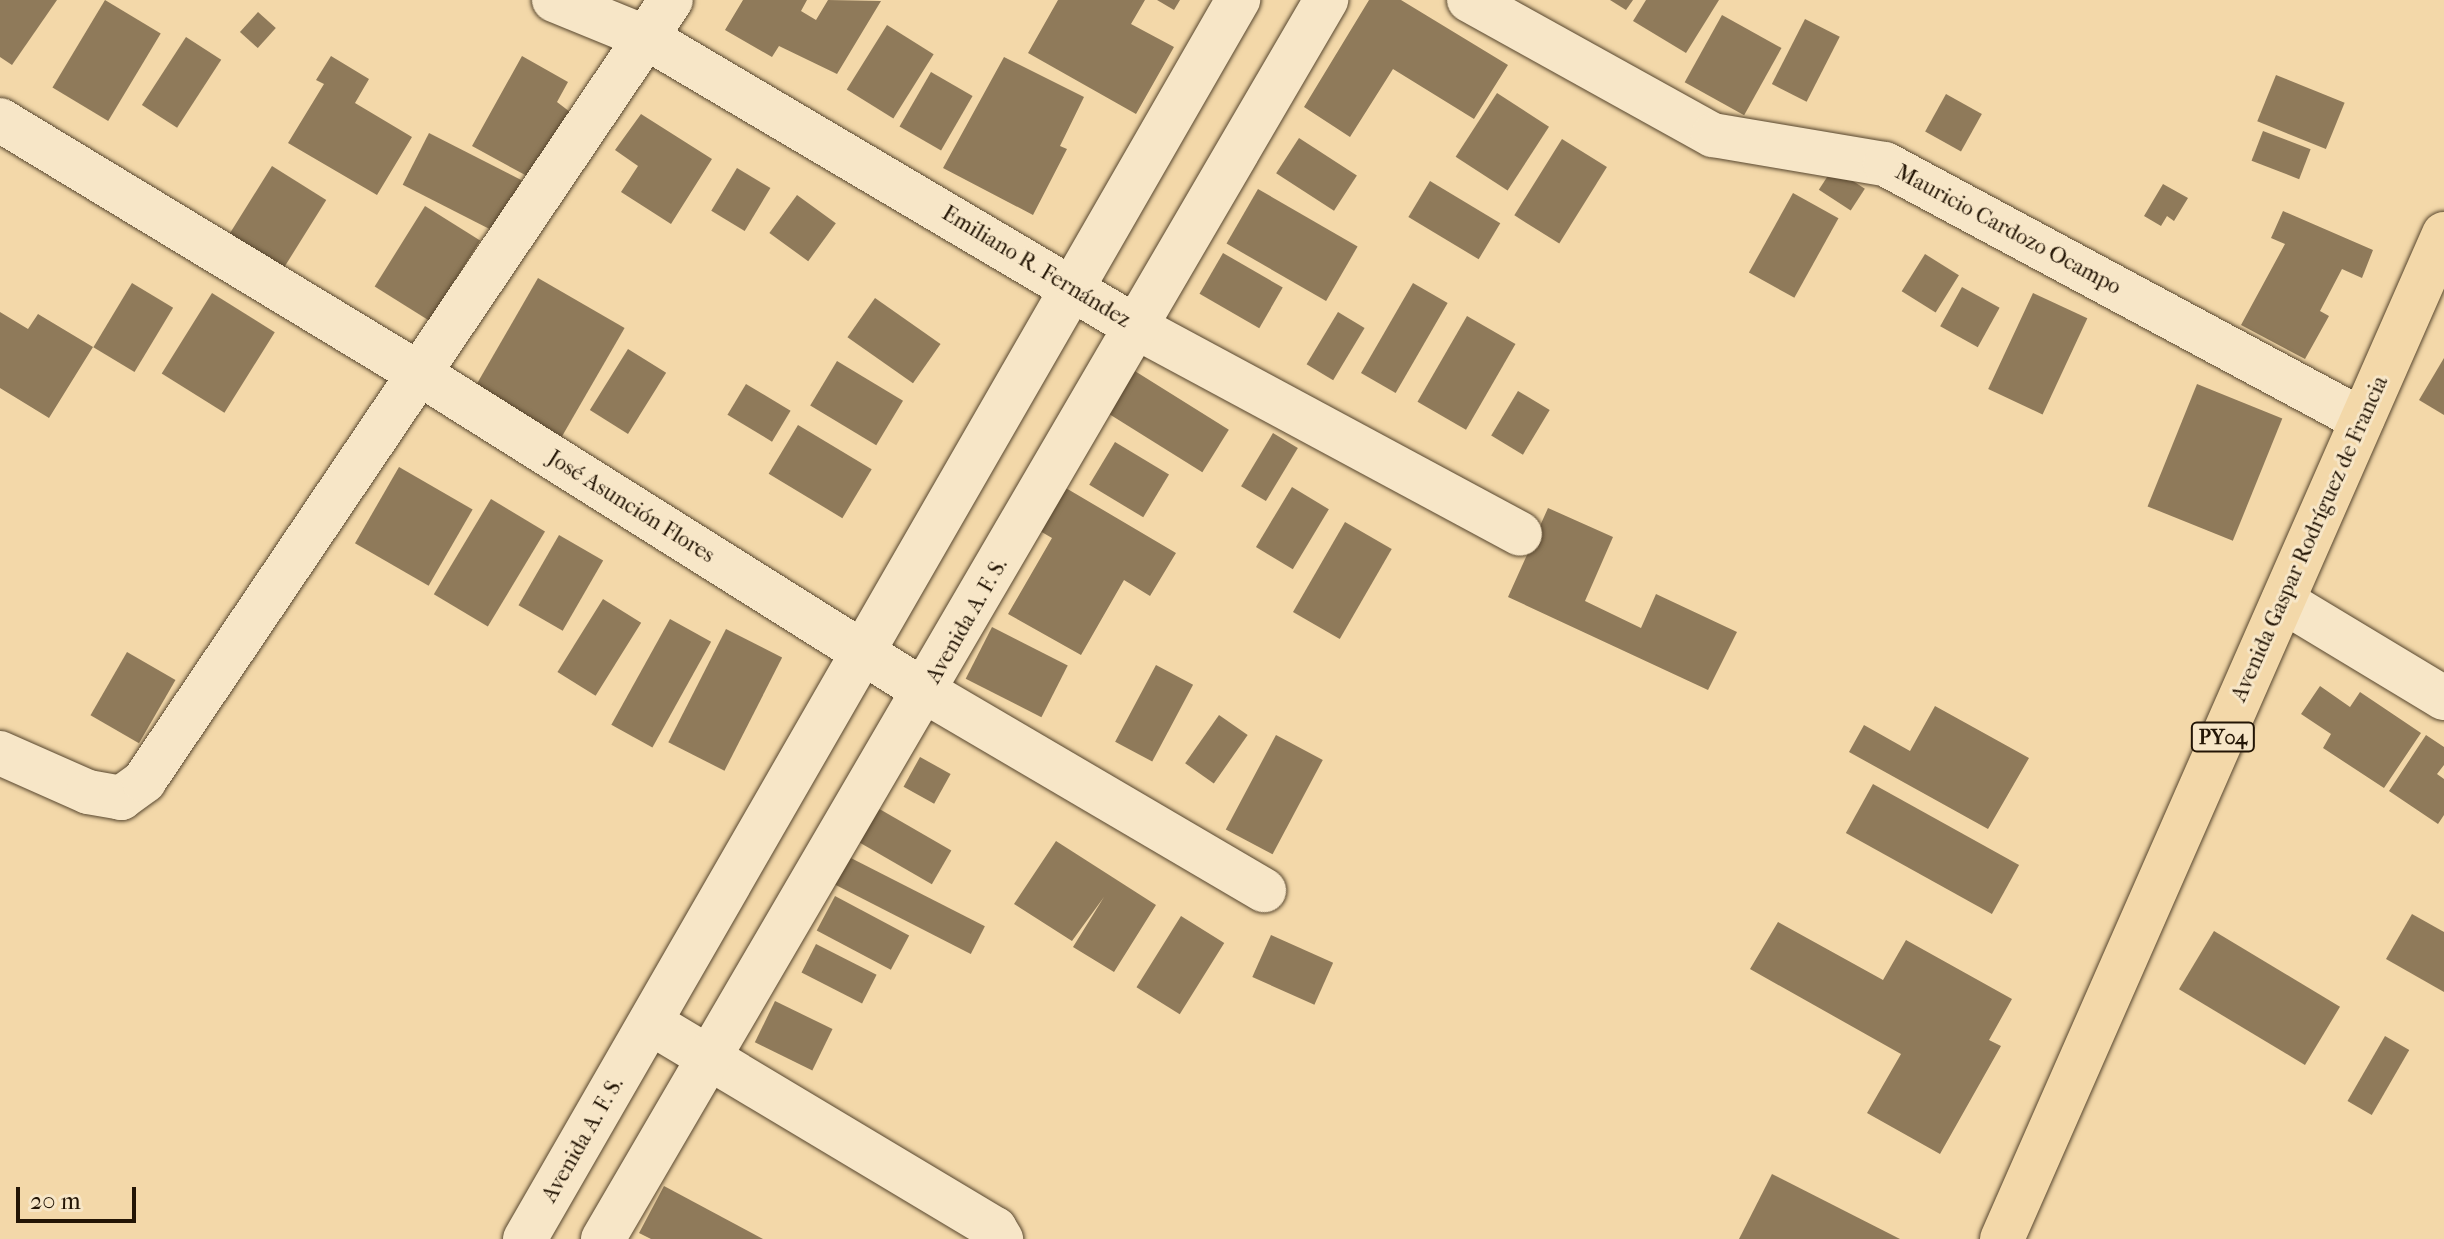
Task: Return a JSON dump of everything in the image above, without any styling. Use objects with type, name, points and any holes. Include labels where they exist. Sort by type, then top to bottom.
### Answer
[{"type":"main road","name":"Avenida Gaspar Rodríguez de Francia","points":[[2002,1239],[2444,234]]},
{"type":"street","name":"Emiliano R. Fernández","points":[[554,0],[647,38],[1136,327],[1520,534]]},
{"type":"street","points":[[0,753],[88,792],[121,798],[144,781],[671,0]]},
{"type":"street","name":"Avenida A. F. S.","points":[[525,1239],[866,654],[1238,0]]},
{"type":"street","name":"Avenida A. F. S.","points":[[603,1239],[926,692],[1326,0]]},
{"type":"street","name":"Mauricio Cardozo Ocampo","points":[[1469,0],[1713,135],[1885,164],[2362,420]]},
{"type":"street","name":"José Asunción Flores","points":[[0,120],[420,374],[926,692],[1264,890]]},
{"type":"street","points":[[2283,601],[2444,698]]},
{"type":"street","points":[[651,1023],[995,1229],[1001,1239]]},
{"type":"building","points":[[0,0],[57,0],[12,65],[0,57]]},
{"type":"building","points":[[105,0],[161,33],[108,121],[52,87]]},
{"type":"building","points":[[743,0],[807,0],[801,11],[816,20],[828,0],[881,1],[837,74],[779,46],[772,57],[725,30]]},
{"type":"building","points":[[1058,0],[1145,0],[1131,24],[1174,47],[1136,114],[1028,53]]},
{"type":"building","points":[[1157,0],[1180,0],[1174,10]]},
{"type":"building","points":[[1369,0],[1401,0],[1508,65],[1474,119],[1393,69],[1350,137],[1304,107]]},
{"type":"building","points":[[1610,0],[1633,0],[1626,10]]},
{"type":"building","points":[[1646,0],[1719,0],[1686,53],[1633,21]]},
{"type":"building","points":[[258,12],[276,28],[258,48],[240,32]]},
{"type":"building","points":[[1722,15],[1781,48],[1744,115],[1685,82]]},
{"type":"building","points":[[1805,19],[1840,37],[1807,102],[1772,84]]},
{"type":"building","points":[[887,25],[934,54],[893,119],[847,89]]},
{"type":"building","points":[[186,37],[221,60],[177,128],[142,105]]},
{"type":"building","points":[[331,56],[369,79],[355,103],[412,137],[377,195],[288,143],[324,84],[316,80]]},
{"type":"building","points":[[522,56],[568,82],[557,102],[574,115],[527,176],[472,146]]},
{"type":"building","points":[[1004,57],[1084,97],[1060,146],[1067,149],[1033,215],[943,168]]},
{"type":"building","points":[[931,72],[973,96],[941,151],[900,127]]},
{"type":"building","points":[[2276,75],[2345,103],[2326,149],[2257,121]]},
{"type":"building","points":[[1497,93],[1549,127],[1508,191],[1456,157]]},
{"type":"building","points":[[1946,94],[1982,114],[1961,151],[1925,132]]},
{"type":"building","points":[[641,114],[712,159],[671,224],[621,192],[638,166],[615,150]]},
{"type":"building","points":[[2263,131],[2311,149],[2299,179],[2252,161]]},
{"type":"building","points":[[429,133],[522,180],[495,232],[403,185]]},
{"type":"building","points":[[1299,138],[1357,176],[1334,211],[1276,173]]},
{"type":"building","points":[[1562,139],[1607,167],[1559,243],[1514,215]]},
{"type":"building","points":[[272,166],[326,200],[283,269],[229,236]]},
{"type":"building","points":[[737,168],[770,188],[745,231],[711,211]]},
{"type":"building","points":[[1833,168],[1865,189],[1851,211],[1819,190]]},
{"type":"building","points":[[1430,181],[1500,223],[1479,259],[1408,217]]},
{"type":"building","points":[[2163,184],[2188,198],[2174,221],[2167,216],[2161,226],[2144,216]]},
{"type":"building","points":[[1258,189],[1358,246],[1326,301],[1226,244]]},
{"type":"building","points":[[1793,193],[1838,218],[1794,298],[1749,273]]},
{"type":"building","points":[[797,195],[836,223],[808,261],[769,233]]},
{"type":"building","points":[[425,206],[480,240],[430,321],[375,287]]},
{"type":"building","points":[[2283,211],[2373,250],[2362,278],[2342,269],[2320,311],[2329,316],[2305,359],[2241,325],[2285,244],[2271,238]]},
{"type":"building","points":[[1223,253],[1283,288],[1259,328],[1200,294]]},
{"type":"building","points":[[1925,254],[1959,275],[1936,313],[1902,291]]},
{"type":"building","points":[[538,278],[625,328],[561,439],[474,389]]},
{"type":"building","points":[[132,283],[173,308],[135,372],[93,347]]},
{"type":"building","points":[[1413,283],[1448,303],[1396,393],[1361,373]]},
{"type":"building","points":[[1962,287],[2000,308],[1978,347],[1940,326]]},
{"type":"building","points":[[212,293],[275,332],[224,413],[162,374]]},
{"type":"building","points":[[2033,293],[2087,318],[2043,414],[1988,389]]},
{"type":"building","points":[[875,298],[941,344],[913,383],[847,337]]},
{"type":"building","points":[[0,312],[28,329],[38,314],[93,347],[49,418],[0,388]]},
{"type":"building","points":[[1338,312],[1365,328],[1333,380],[1307,364]]},
{"type":"building","points":[[1467,316],[1515,344],[1466,430],[1418,402]]},
{"type":"building","points":[[628,349],[666,373],[628,434],[590,410]]},
{"type":"building","points":[[2444,358],[2444,415],[2419,400]]},
{"type":"building","points":[[837,361],[903,401],[876,445],[810,406]]},
{"type":"building","points":[[1122,363],[1229,430],[1202,472],[1096,405]]},
{"type":"building","points":[[746,384],[791,411],[772,442],[727,415]]},
{"type":"building","points":[[2197,384],[2282,418],[2233,541],[2148,506]]},
{"type":"building","points":[[1518,391],[1550,410],[1523,455],[1491,436]]},
{"type":"building","points":[[798,425],[872,469],[842,518],[769,474]]},
{"type":"building","points":[[1273,433],[1298,448],[1266,501],[1241,486]]},
{"type":"building","points":[[1115,442],[1169,474],[1143,517],[1089,485]]},
{"type":"building","points":[[399,467],[473,510],[429,586],[355,543]]},
{"type":"building","points":[[1054,481],[1176,553],[1150,596],[1124,580],[1081,655],[1008,614],[1052,538],[1028,524]]},
{"type":"building","points":[[1292,487],[1329,509],[1293,569],[1256,547]]},
{"type":"building","points":[[491,499],[545,531],[488,627],[434,594]]},
{"type":"building","points":[[1548,508],[1613,537],[1585,601],[1641,628],[1656,594],[1737,632],[1708,690],[1508,597]]},
{"type":"building","points":[[1345,522],[1392,549],[1340,639],[1293,612]]},
{"type":"building","points":[[559,535],[603,560],[563,631],[518,605]]},
{"type":"building","points":[[603,599],[641,623],[596,696],[557,672]]},
{"type":"building","points":[[670,619],[711,642],[652,748],[611,725]]},
{"type":"building","points":[[992,627],[1068,666],[1041,717],[966,679]]},
{"type":"building","points":[[726,629],[782,658],[724,771],[668,742]]},
{"type":"building","points":[[127,652],[175,680],[139,743],[90,715]]},
{"type":"building","points":[[1156,665],[1193,685],[1152,762],[1115,742]]},
{"type":"building","points":[[2320,686],[2350,707],[2360,692],[2421,733],[2384,788],[2323,748],[2331,734],[2301,714]]},
{"type":"building","points":[[1935,706],[2029,758],[1988,829],[1849,752],[1864,725],[1910,751]]},
{"type":"building","points":[[1219,715],[1248,735],[1214,783],[1185,763]]},
{"type":"building","points":[[1276,735],[1323,760],[1273,854],[1226,829]]},
{"type":"building","points":[[2426,735],[2444,747],[2444,765],[2437,774],[2444,779],[2444,815],[2438,824],[2389,791]]},
{"type":"building","points":[[920,757],[951,774],[934,804],[904,787]]},
{"type":"building","points":[[1873,784],[2019,865],[1992,914],[1846,833]]},
{"type":"building","points":[[876,807],[951,850],[932,884],[856,841]]},
{"type":"building","points":[[1056,841],[1156,905],[1114,972],[1073,947],[1104,897],[1072,941],[1014,904]]},
{"type":"building","points":[[845,855],[985,926],[971,954],[831,883]]},
{"type":"building","points":[[835,896],[909,935],[891,970],[817,930]]},
{"type":"building","points":[[2412,914],[2444,932],[2444,992],[2386,959]]},
{"type":"building","points":[[1181,916],[1224,943],[1180,1014],[1136,987]]},
{"type":"building","points":[[1778,922],[1883,980],[1906,940],[2012,999],[1989,1040],[2001,1046],[1940,1154],[1867,1113],[1901,1054],[1750,969]]},
{"type":"building","points":[[2214,931],[2340,1007],[2305,1065],[2179,989]]},
{"type":"building","points":[[1271,935],[1333,963],[1314,1005],[1252,977]]},
{"type":"building","points":[[816,944],[877,975],[862,1003],[801,973]]},
{"type":"building","points":[[775,1001],[833,1029],[812,1070],[755,1042]]},
{"type":"building","points":[[2385,1036],[2409,1050],[2372,1115],[2348,1101]]},
{"type":"building","points":[[1772,1174],[1900,1239],[1739,1239]]},
{"type":"building","points":[[664,1186],[763,1239],[651,1239],[639,1233]]}]
